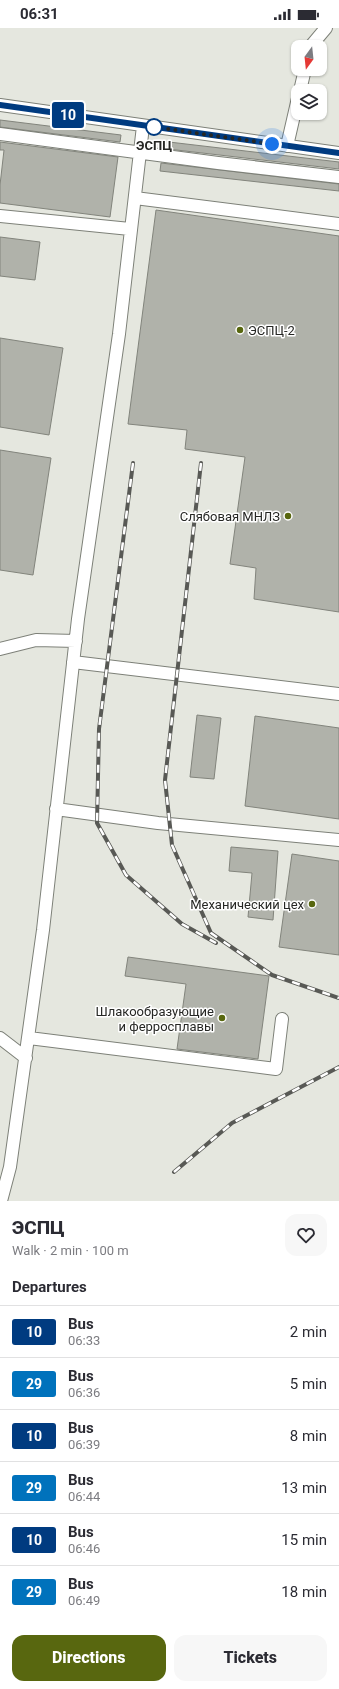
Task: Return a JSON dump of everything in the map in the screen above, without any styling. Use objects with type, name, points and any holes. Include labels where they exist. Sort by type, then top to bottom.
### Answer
[{"type":"street","points":[[316,40],[326,28]]},
{"type":"street","points":[[0,105],[339,153]]},
{"type":"street","points":[[287,146],[293,120]]},
{"type":"street","points":[[1,1201],[10,1167],[29,1038],[43,930],[73,662],[118,341],[143,126]]},
{"type":"street","points":[[0,134],[218,163],[339,177]]},
{"type":"street","points":[[135,198],[339,224]]},
{"type":"street","points":[[0,216],[130,229]]},
{"type":"street","points":[[0,649],[36,640],[76,641]]},
{"type":"street","points":[[73,662],[339,694]]},
{"type":"street","points":[[56,809],[158,823],[339,840]]},
{"type":"street","points":[[29,1038],[276,1069],[282,1019]]},
{"type":"street","points":[[0,1038],[26,1058]]},
{"type":"building","points":[[0,120],[121,135],[120,142],[0,127]]},
{"type":"building","points":[[0,142],[118,157],[110,217],[0,203],[0,185],[4,150],[0,150]]},
{"type":"building","points":[[169,142],[339,162],[339,169],[168,149]]},
{"type":"building","points":[[161,163],[339,184],[339,191],[160,171]]},
{"type":"building","name":"ЭСПЦ-2","points":[[156,210],[339,236],[339,612],[254,599],[256,568],[230,564],[245,457],[185,449],[187,430],[128,424]]},
{"type":"building","points":[[0,237],[40,242],[35,280],[0,276]]},
{"type":"building","points":[[0,338],[63,348],[49,435],[0,427]]},
{"type":"building","points":[[0,450],[51,458],[33,575],[0,570]]},
{"type":"building","points":[[197,715],[221,718],[214,779],[190,777]]},
{"type":"building","points":[[255,716],[339,728],[339,819],[245,806]]},
{"type":"building","points":[[231,847],[278,851],[273,920],[248,917],[252,873],[229,871]]},
{"type":"building","name":"Механический цех","points":[[292,854],[339,861],[339,955],[279,947]]},
{"type":"building","name":"Шлакообразующие и ферросплавы","points":[[128,957],[269,976],[258,1059],[177,1049],[186,984],[125,976]]},
{"type":"railway","points":[[133,463],[99,729],[97,823],[126,875],[182,924],[216,943]]},
{"type":"railway","points":[[201,463],[165,780],[172,845],[211,933],[272,975],[339,998]]},
{"type":"railway","points":[[174,1172],[232,1123],[339,1067]]},
{"type":"bus line","name":"10","points":[[0,105],[339,153]]},
{"type":"place","name":"ЭСПЦ","points":[[154,127]]},
{"type":"place","name":"ЭСПЦ-2","points":[[240,330]]},
{"type":"place","name":"Слябовая МНЛЗ","points":[[288,516]]},
{"type":"place","name":"Механический цех","points":[[312,904]]},
{"type":"place","name":"Шлакообразующие и ферросплавы","points":[[222,1018]]},
{"type":"route","points":[[154,127],[272,144]]}]
